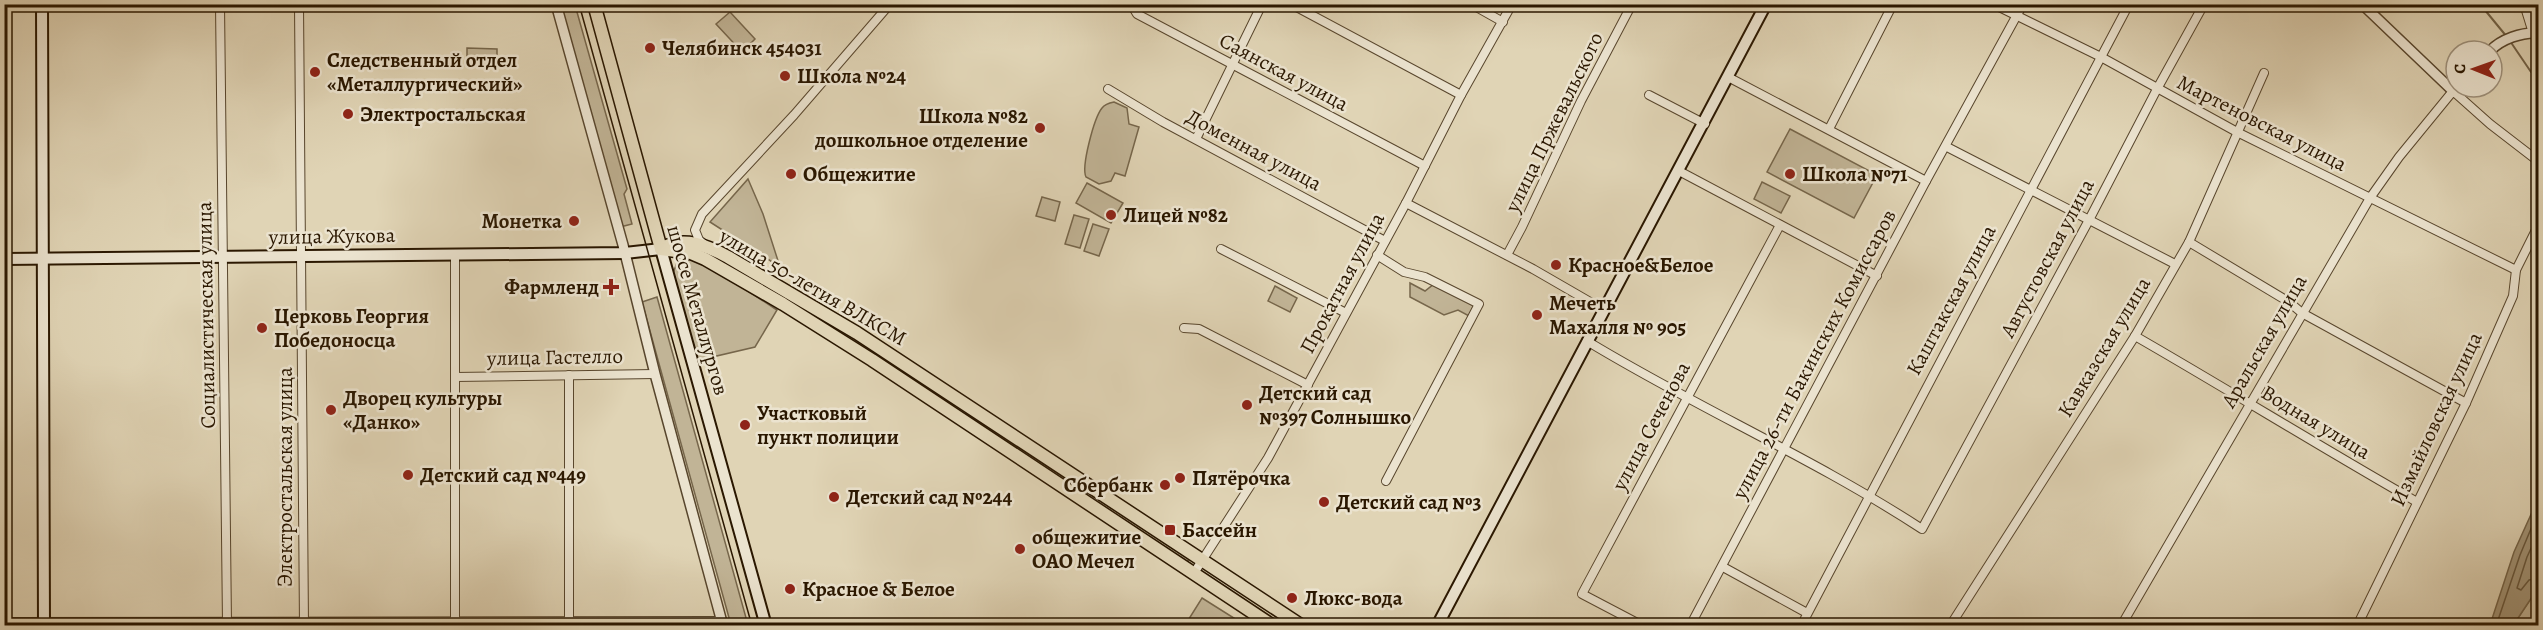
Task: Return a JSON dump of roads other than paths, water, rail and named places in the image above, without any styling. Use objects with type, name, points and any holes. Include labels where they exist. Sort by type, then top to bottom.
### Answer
[{"type":"main road","points":[[42,4],[44,623]]},
{"type":"main road","name":"шоссе Металлургов","points":[[594,4],[766,626]]},
{"type":"main road","points":[[1437,626],[1587,341],[1705,124],[1766,4]]},
{"type":"main road","name":"улица 50-летия ВЛКСМ","points":[[660,249],[678,243],[708,247],[857,333],[1302,626]]},
{"type":"main road","name":"улица Жукова","points":[[4,259],[625,253],[660,249]]},
{"type":"main road","name":"улица 50-летия ВЛКСМ","points":[[660,249],[691,254],[705,259],[783,304],[956,414],[1273,626]]},
{"type":"street","name":"Социалистическая улица","points":[[220,4],[227,623]]},
{"type":"street","name":"Электростальская улица","points":[[299,4],[304,623]]},
{"type":"street","points":[[4,622],[723,623],[556,4]]},
{"type":"street","points":[[708,247],[696,236],[697,223],[890,4]]},
{"type":"street","name":"Саянская улица","points":[[1131,4],[1137,14],[1425,166]]},
{"type":"street","points":[[1196,139],[1262,4]]},
{"type":"street","points":[[1291,4],[1461,95]]},
{"type":"street","points":[[1471,4],[1503,22]]},
{"type":"street","name":"Прокатная улица","points":[[1194,573],[1268,458],[1406,203],[1461,95],[1512,4]]},
{"type":"street","name":"улица Пржевальского","points":[[1507,255],[1581,101],[1632,4]]},
{"type":"street","points":[[1829,129],[1893,4]]},
{"type":"street","name":"Мартеновская улица","points":[[1993,4],[2101,57],[2237,132],[2516,270]]},
{"type":"street","name":"улица 26-ти Бакинских Комиссаров","points":[[1690,626],[1926,181],[1947,147],[2023,4]]},
{"type":"street","name":"Каштакская улица","points":[[1801,626],[2129,4]]},
{"type":"street","name":"Августовская улица","points":[[1870,495],[1922,529],[2204,4]]},
{"type":"street","points":[[2362,4],[2444,79]]},
{"type":"street","points":[[2504,40],[2536,33],[2524,4]]},
{"type":"street","name":"Кавказская улица","points":[[1950,626],[2135,336],[2189,242],[2264,73]]},
{"type":"street","points":[[1728,77],[1926,181]]},
{"type":"street","name":"Доменная улица","points":[[1107,89],[1384,241]]},
{"type":"street","points":[[1649,95],[1705,124]]},
{"type":"street","name":"Аральская улица","points":[[2121,626],[2249,402],[2370,198],[2399,157],[2447,99]]},
{"type":"street","points":[[2465,99],[2490,124],[2538,161]]},
{"type":"street","points":[[1947,147],[2175,264]]},
{"type":"street","points":[[1679,171],[1877,276]]},
{"type":"street","points":[[1406,203],[1507,255],[1604,310]]},
{"type":"street","name":"улица Сеченова","points":[[1642,626],[1582,594],[1780,225]]},
{"type":"street","name":"Измайловская улица","points":[[2357,626],[2466,403],[2513,296],[2516,270],[2538,226]]},
{"type":"street","points":[[2189,242],[2289,302],[2302,313],[2466,403]]},
{"type":"street","points":[[1221,249],[1346,313]]},
{"type":"street","points":[[455,254],[456,623]]},
{"type":"street","points":[[1377,255],[1404,272],[1425,277],[1479,304],[1386,481]]},
{"type":"street","points":[[1184,328],[1199,329],[1308,385]]},
{"type":"street","name":"Водная улица","points":[[2135,336],[2249,402],[2330,453],[2417,502]]},
{"type":"street","points":[[1587,341],[1687,398],[1870,495]]},
{"type":"street","name":"улица Гастелло","points":[[455,377],[655,374]]},
{"type":"street","points":[[569,375],[569,623]]},
{"type":"street","points":[[1722,567],[1807,613]]},
{"type":"water","points":[[2538,499],[2538,588],[2518,618],[2517,625],[2490,625],[2514,552]]},
{"type":"waterway","points":[[2480,4],[2507,37]]},
{"type":"waterway","points":[[2510,41],[2531,72],[2538,76]]},
{"type":"tram line","points":[[579,4],[752,626]]},
{"type":"place","name":"Челябинск 454031","points":[[650,48]]},
{"type":"place","name":"Следственный отдел «Металлургический»","points":[[315,72]]},
{"type":"place","name":"Школа №24","points":[[785,76]]},
{"type":"place","name":"Электростальская","points":[[348,114]]},
{"type":"place","name":"Школа №82 дошкольное отделение","points":[[1040,128]]},
{"type":"place","name":"Общежитие","points":[[791,174]]},
{"type":"place","name":"Школа №71","points":[[1790,174]]},
{"type":"place","name":"Лицей №82","points":[[1111,215]]},
{"type":"place","name":"Монетка","points":[[574,221]]},
{"type":"place","name":"Красное&Белое","points":[[1556,265]]},
{"type":"place","name":"Фармленд","points":[[611,287]]},
{"type":"place","name":"Мечеть Махалля № 905","points":[[1537,315]]},
{"type":"place","name":"Церковь Георгия Победоносца","points":[[262,328]]},
{"type":"place","name":"Детский сад №397 Солнышко","points":[[1247,405]]},
{"type":"place","name":"Дворец культуры «Данко»","points":[[331,410]]},
{"type":"place","name":"Участковый пункт полиции","points":[[745,425]]},
{"type":"place","name":"Детский сад №449","points":[[408,475]]},
{"type":"place","name":"Пятёрочка","points":[[1180,478]]},
{"type":"place","name":"Сбербанк","points":[[1165,485]]},
{"type":"place","name":"Детский сад №244","points":[[834,497]]},
{"type":"place","name":"Детский сад №3","points":[[1324,502]]},
{"type":"place","name":"Бассейн","points":[[1170,530]]},
{"type":"place","name":"общежитие ОАО Мечел","points":[[1020,549]]},
{"type":"place","name":"Красное & Белое","points":[[790,589]]},
{"type":"place","name":"Люкс-вода","points":[[1292,598]]}]
